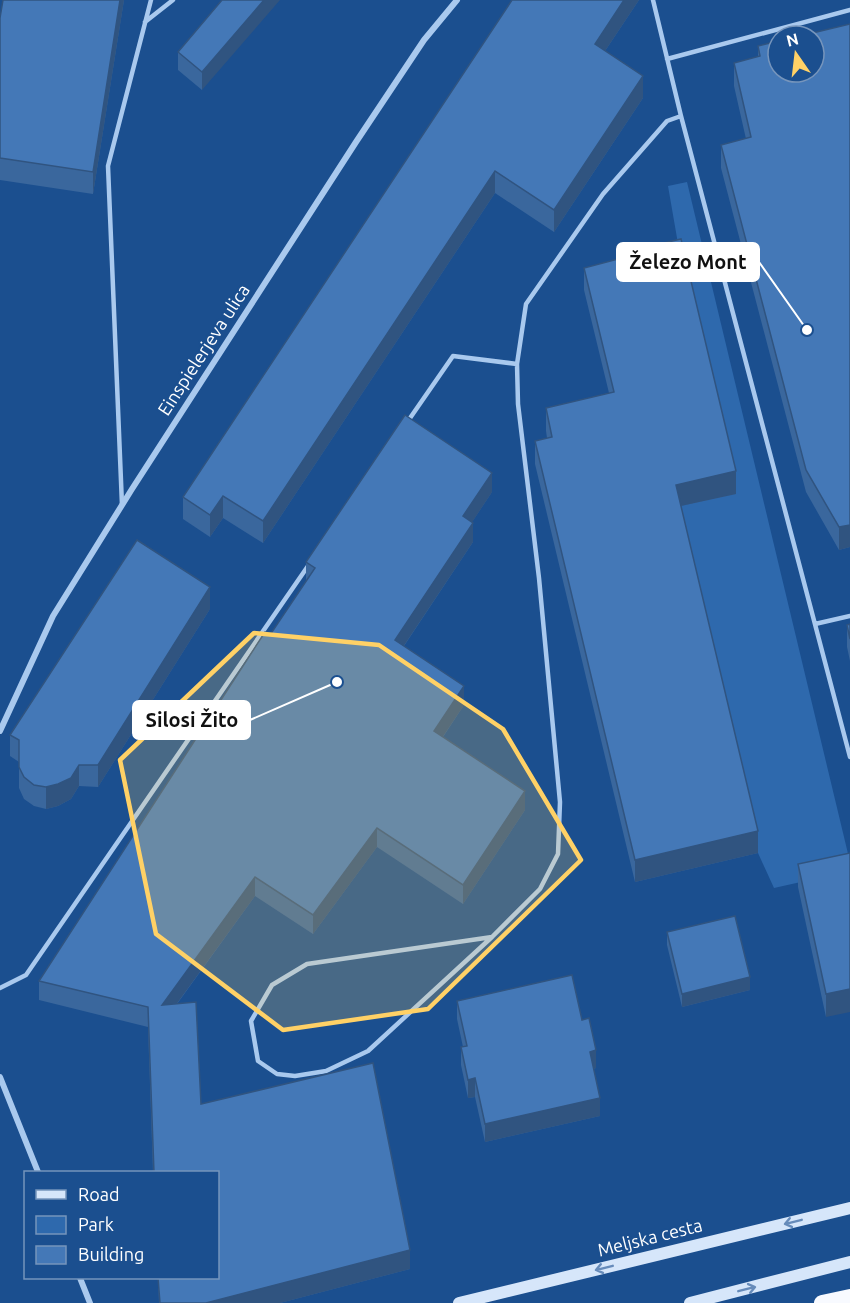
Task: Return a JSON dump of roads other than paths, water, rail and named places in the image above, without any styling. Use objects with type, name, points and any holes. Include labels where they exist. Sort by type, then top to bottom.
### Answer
[{"type":"highway","points":[[822,1303],[850,1297]]},
{"type":"main road","name":"Meljska cesta","points":[[459,1303],[850,1208]]},
{"type":"main road","points":[[690,1303],[850,1262]]},
{"type":"street","name":"Einspielerjeva ulica","points":[[0,731],[53,616],[122,505],[356,141],[424,40],[457,0]]},
{"type":"street","points":[[0,1077],[37,1171]]},
{"type":"street","points":[[80,1279],[90,1303]]},
{"type":"lane","points":[[122,505],[108,166],[151,0]]},
{"type":"lane","points":[[145,22],[173,0]]},
{"type":"lane","points":[[653,0],[681,116],[850,757]]},
{"type":"lane","points":[[668,59],[850,10]]},
{"type":"lane","points":[[492,937],[307,964],[272,985],[251,1021],[258,1061],[278,1074],[295,1076],[326,1071],[368,1051],[492,937],[540,889],[558,854],[560,802],[539,578],[518,404],[517,364],[526,303],[603,194],[667,121],[681,116]]},
{"type":"lane","points":[[405,425],[453,356],[517,364]]},
{"type":"lane","points":[[0,988],[26,975],[310,562]]},
{"type":"lane","points":[[815,624],[850,616]]},
{"type":"place","name":"Železo Mont","points":[[807,330]]},
{"type":"place","name":"Silosi Žito","points":[[337,682]]}]
